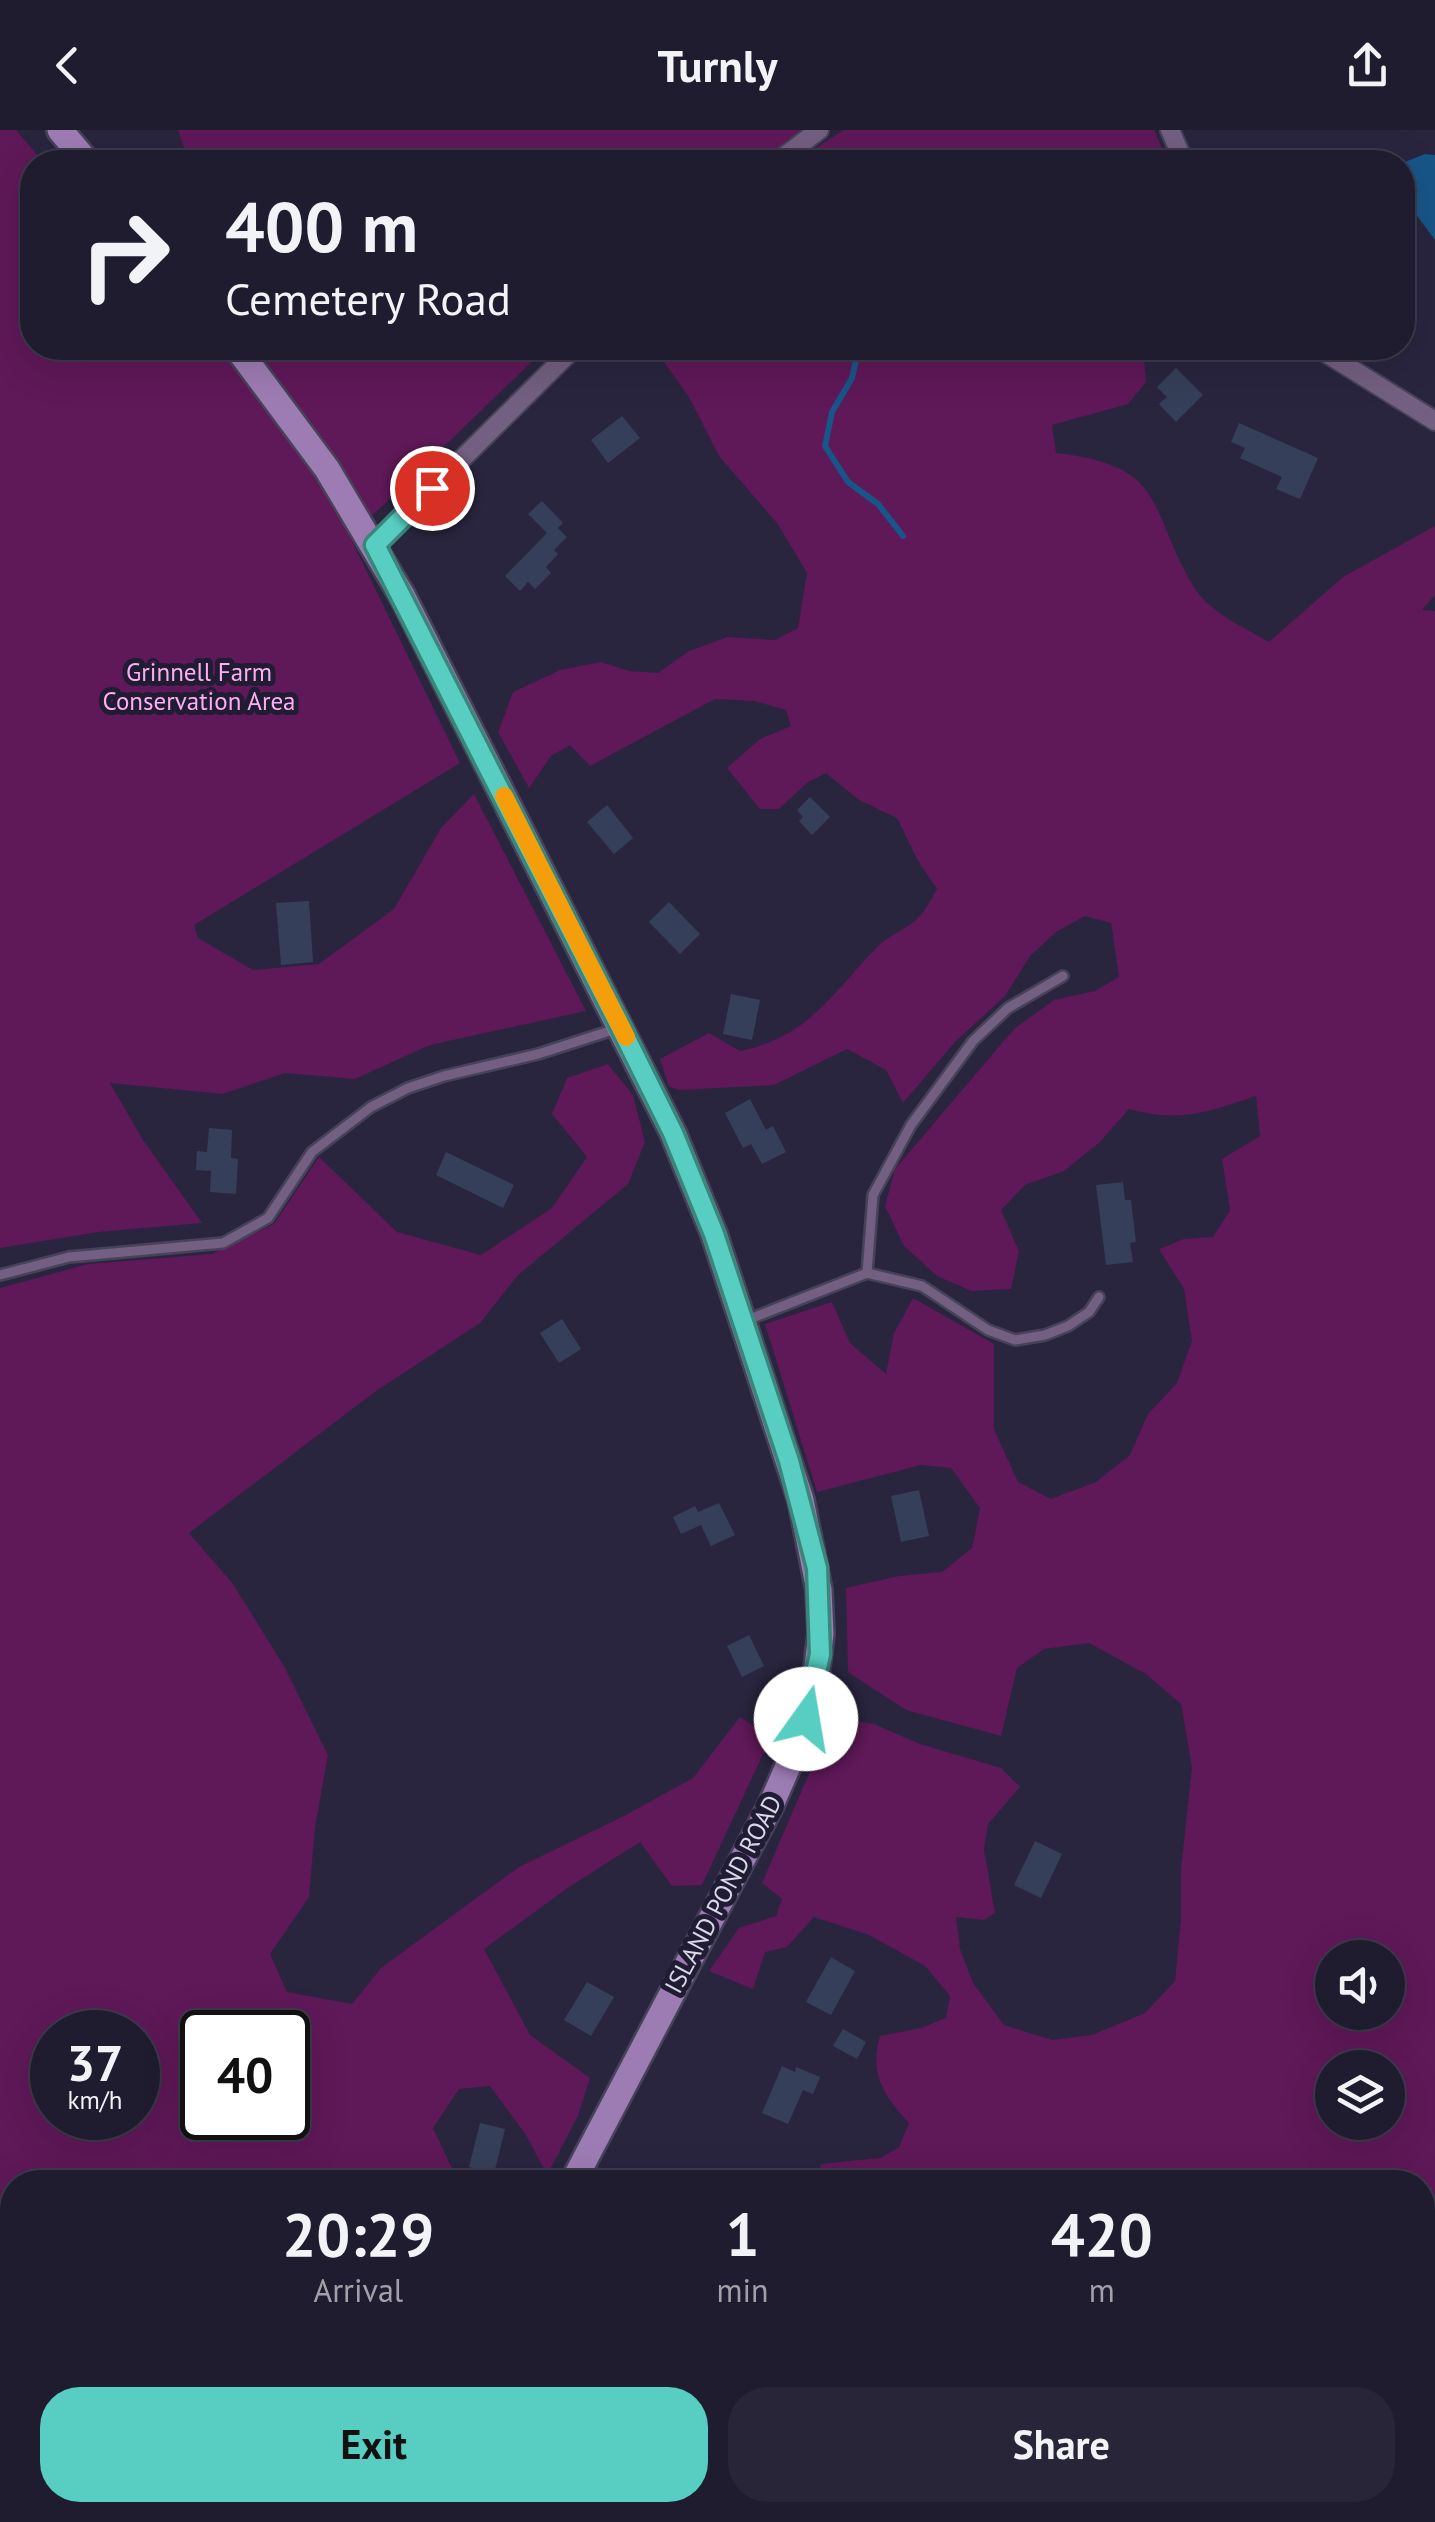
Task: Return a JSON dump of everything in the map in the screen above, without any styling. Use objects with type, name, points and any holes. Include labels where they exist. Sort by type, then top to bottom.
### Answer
[{"type":"street","points":[[60,130],[76,150]]},
{"type":"street","points":[[793,150],[820,130]]},
{"type":"street","name":"ISLAND POND ROAD","points":[[246,360],[313,449],[375,545],[621,1028],[695,1184],[797,1487],[817,1568],[821,1634],[814,1691],[802,1733],[778,1790],[579,2170]]},
{"type":"street","points":[[375,545],[562,360]]},
{"type":"street","points":[[1337,360],[1435,422]]},
{"type":"lane","points":[[867,1273],[873,1195],[911,1125],[973,1041],[1008,1008],[1063,976]]},
{"type":"lane","points":[[0,1274],[69,1257],[223,1243],[268,1218],[312,1152],[371,1107],[408,1088],[444,1076],[538,1054],[621,1028]]},
{"type":"lane","points":[[744,1322],[867,1273],[922,1286],[988,1330],[1016,1340],[1044,1336],[1068,1326],[1089,1312],[1098,1297]]},
{"type":"green space","name":"Grinnell Farm Conservation Area","points":[[0,130],[16,130],[33,150],[20,150],[20,360],[534,360],[350,537],[460,763],[194,925],[198,938],[253,970],[319,964],[394,909],[441,828],[474,794],[586,1011],[430,1045],[355,1079],[285,1073],[223,1094],[110,1083],[143,1140],[202,1223],[98,1232],[0,1248]]},
{"type":"green space","points":[[178,130],[806,130],[778,150],[185,150]]},
{"type":"green space","points":[[844,130],[1154,130],[1163,150],[812,150]]},
{"type":"green space","points":[[663,360],[1144,360],[1146,382],[1128,404],[1052,425],[1056,453],[1093,459],[1119,468],[1137,480],[1150,495],[1201,596],[1228,619],[1269,642],[1343,577],[1435,526],[1435,595],[1422,610],[1435,611],[1435,2170],[820,2170],[821,2164],[880,2158],[899,2147],[909,2123],[881,2084],[876,2062],[880,2036],[921,2028],[946,2018],[950,1996],[925,1966],[869,1935],[814,1917],[787,1947],[765,1952],[753,1989],[709,1971],[739,1928],[776,1916],[782,1899],[762,1883],[833,1718],[874,1724],[920,1744],[1001,1768],[1020,1787],[988,1824],[984,1850],[995,1913],[984,1920],[956,1917],[960,1949],[973,1983],[1004,2025],[1052,2040],[1092,2035],[1145,2013],[1175,1981],[1192,1767],[1181,1704],[1146,1674],[1089,1643],[1044,1649],[1017,1668],[1001,1736],[906,1710],[848,1672],[846,1588],[899,1576],[942,1572],[972,1548],[980,1508],[951,1468],[921,1465],[817,1492],[765,1324],[832,1302],[850,1343],[886,1374],[894,1333],[913,1298],[994,1344],[994,1429],[1018,1482],[1051,1499],[1096,1482],[1130,1455],[1148,1414],[1177,1383],[1192,1341],[1184,1289],[1159,1249],[1184,1239],[1213,1237],[1230,1210],[1222,1159],[1260,1136],[1256,1096],[1208,1111],[1179,1115],[1129,1109],[1100,1142],[1064,1171],[1025,1185],[1001,1210],[1019,1251],[1011,1289],[971,1291],[937,1276],[904,1246],[885,1206],[895,1169],[1014,1029],[1054,1000],[1095,991],[1119,977],[1111,923],[1085,916],[1056,932],[1030,956],[1005,996],[955,1042],[903,1103],[886,1070],[847,1049],[774,1085],[681,1090],[669,1087],[660,1059],[709,1033],[740,1051],[784,1036],[801,1025],[881,943],[920,916],[937,889],[897,818],[859,800],[826,773],[807,783],[779,809],[760,809],[727,768],[760,739],[791,726],[786,710],[754,701],[715,699],[590,766],[570,745],[551,756],[529,788],[498,732],[513,692],[560,670],[601,662],[629,671],[658,673],[689,651],[728,637],[775,640],[798,628],[807,573],[777,523],[719,456],[689,397]]},
{"type":"green space","points":[[608,1064],[633,1095],[645,1142],[628,1184],[518,1275],[480,1323],[376,1391],[189,1533],[233,1584],[284,1666],[328,1755],[315,1827],[309,1897],[270,1954],[287,1992],[352,2004],[381,1968],[519,1867],[693,1778],[740,1717],[771,1737],[702,1885],[672,1886],[640,1842],[569,1887],[484,1949],[530,2035],[590,2078],[578,2116],[550,2170],[544,2170],[526,2135],[490,2086],[459,2089],[433,2128],[453,2170],[0,2170],[0,1288],[88,1264],[212,1254],[274,1224],[319,1157],[397,1232],[481,1255],[552,1208],[587,1157],[552,1114],[567,1078]]},
{"type":"water","points":[[1435,155],[1435,240],[1415,213],[1415,158]]},
{"type":"building","points":[[1176,368],[1203,395],[1176,422],[1159,404],[1167,397],[1157,387]]},
{"type":"building","points":[[622,416],[640,438],[608,463],[591,440]]},
{"type":"building","points":[[1239,423],[1318,458],[1300,499],[1276,489],[1282,477],[1240,458],[1245,448],[1231,442]]},
{"type":"building","points":[[542,501],[563,523],[558,528],[567,537],[554,550],[558,554],[546,567],[551,573],[535,589],[528,582],[520,591],[505,576],[547,533],[528,514]]},
{"type":"building","points":[[810,797],[830,817],[812,835],[799,821],[803,817],[797,810]]},
{"type":"building","points":[[607,805],[633,838],[614,854],[587,822]]},
{"type":"building","points":[[309,901],[313,962],[281,965],[276,903]]},
{"type":"building","points":[[669,902],[700,934],[680,954],[649,922]]},
{"type":"building","points":[[731,994],[760,1000],[752,1040],[723,1034]]},
{"type":"building","points":[[750,1099],[766,1130],[773,1126],[786,1152],[762,1164],[751,1144],[743,1148],[725,1113]]},
{"type":"building","points":[[209,1128],[232,1130],[231,1158],[238,1159],[236,1194],[210,1192],[211,1171],[196,1170],[197,1151],[207,1152]]},
{"type":"building","points":[[446,1152],[514,1185],[503,1208],[436,1175]]},
{"type":"building","points":[[1123,1182],[1125,1200],[1131,1200],[1136,1242],[1130,1243],[1133,1262],[1106,1265],[1096,1185]]},
{"type":"building","points":[[562,1319],[581,1349],[559,1363],[540,1333]]},
{"type":"building","points":[[919,1490],[929,1536],[901,1542],[891,1496]]},
{"type":"building","points":[[719,1503],[735,1535],[711,1546],[701,1525],[681,1534],[673,1517],[695,1506],[698,1512]]},
{"type":"building","points":[[749,1635],[764,1666],[742,1677],[727,1646]]},
{"type":"building","points":[[1035,1841],[1062,1854],[1041,1898],[1014,1885]]},
{"type":"building","points":[[831,1957],[855,1971],[831,2015],[806,2002]]},
{"type":"building","points":[[587,1982],[614,1997],[591,2036],[564,2020]]},
{"type":"building","points":[[843,2029],[866,2042],[857,2059],[833,2046]]},
{"type":"building","points":[[782,2066],[820,2077],[813,2094],[803,2090],[788,2124],[762,2113]]},
{"type":"building","points":[[480,2123],[505,2129],[495,2170],[469,2167]]},
{"type":"waterway","points":[[856,360],[852,378],[832,412],[825,446],[848,482],[878,504],[903,536]]},
{"type":"slow traffic","points":[[504,796],[626,1037]]},
{"type":"route","points":[[432,488],[375,545],[673,1133],[714,1234],[789,1461],[817,1568],[820,1654],[806,1719]]}]
